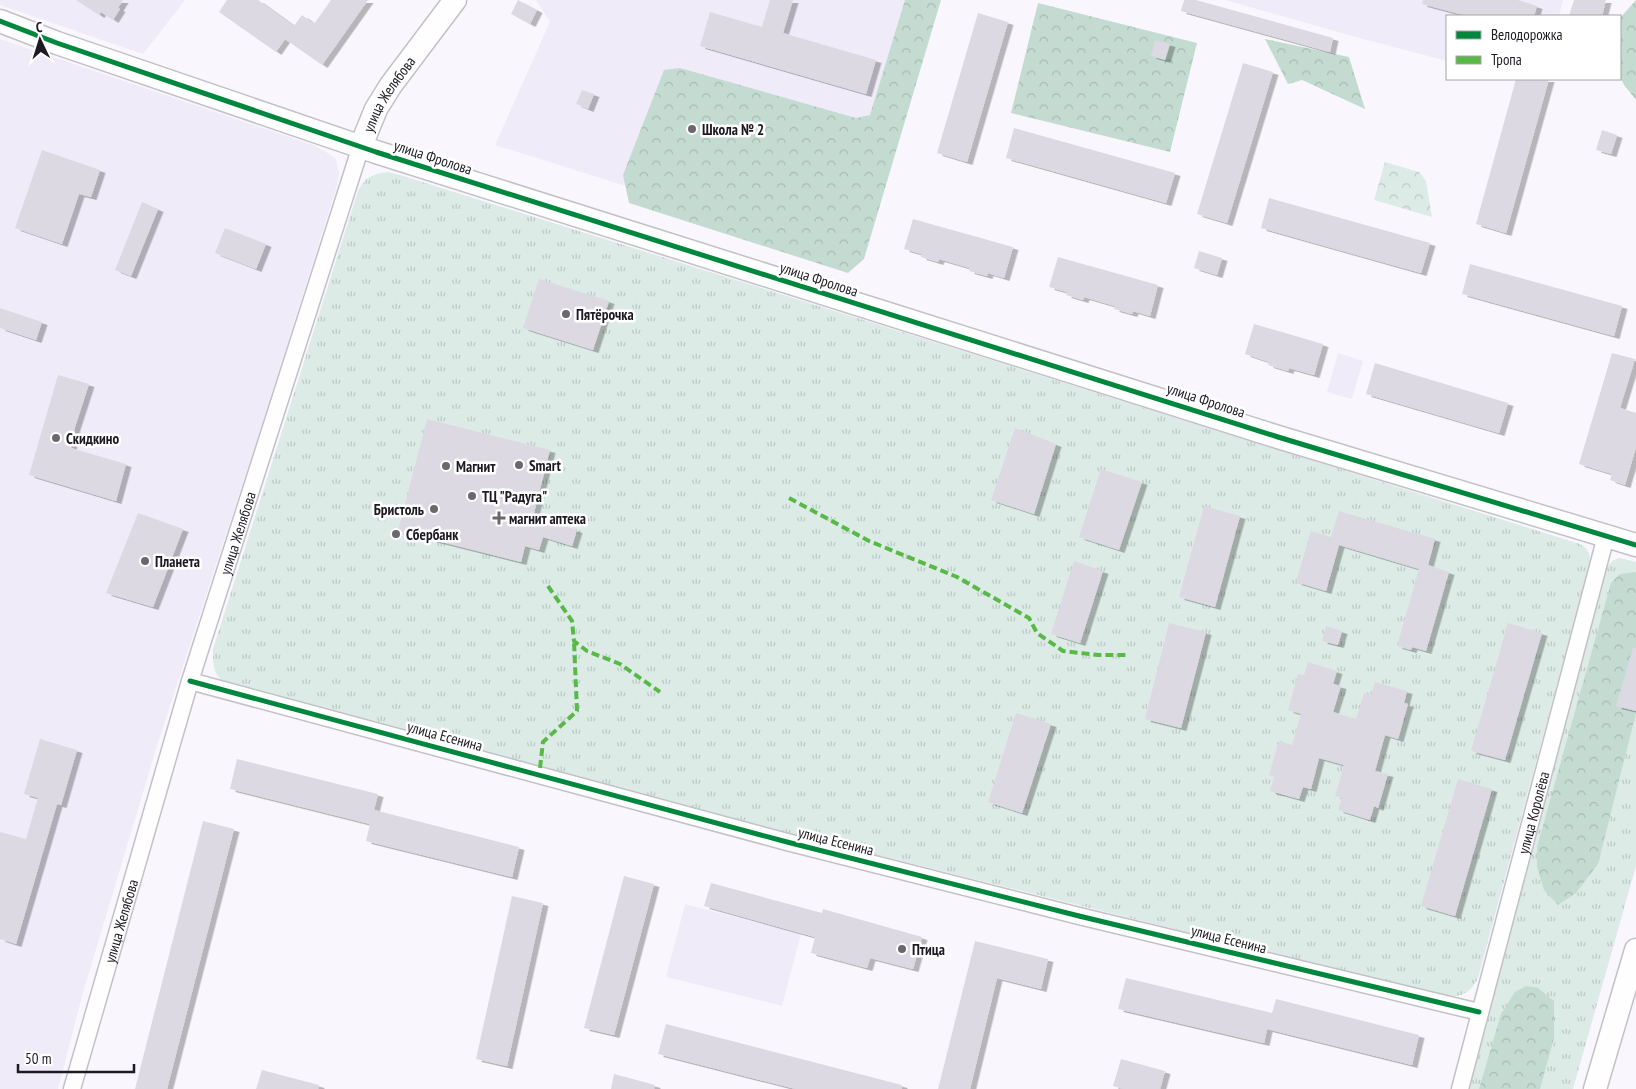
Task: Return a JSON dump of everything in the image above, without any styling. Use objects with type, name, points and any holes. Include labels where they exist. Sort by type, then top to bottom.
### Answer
[{"type":"street","name":"улица Желябова","points":[[72,1089],[190,681],[361,146],[376,109],[455,0]]},
{"type":"street","name":"улица Фролова","points":[[0,22],[361,146],[1278,437],[1636,545]]},
{"type":"street","name":"улица Королёва","points":[[1460,1089],[1606,536]]},
{"type":"street","name":"улица Есенина","points":[[190,681],[787,842],[1079,916],[1479,1012]]},
{"type":"street","points":[[1595,1089],[1630,989],[1636,950]]},
{"type":"shaded area","points":[[0,0],[185,0],[143,54],[0,5]]},
{"type":"shaded area","name":"Школа № 2","points":[[536,0],[921,0],[842,254],[495,145],[550,22]]},
{"type":"shaded area","points":[[1225,0],[1563,0],[1559,15],[1446,15],[1446,61]]},
{"type":"shaded area","points":[[0,39],[313,145],[336,159],[339,174],[337,186],[260,430],[157,746],[82,996],[58,1089],[0,1089]]},
{"type":"shaded area","points":[[1338,353],[1363,361],[1352,399],[1327,392]]},
{"type":"shaded area","points":[[685,904],[801,934],[782,1006],[666,977]]},
{"type":"green space","points":[[905,0],[941,0],[864,259],[848,273],[629,203],[623,175],[664,70],[680,68],[856,118],[870,115]]},
{"type":"green space","points":[[1636,0],[1636,100],[1621,79],[1621,17]]},
{"type":"green space","points":[[1038,3],[1197,43],[1170,152],[1011,113]]},
{"type":"green space","points":[[1265,39],[1349,57],[1365,109],[1302,80],[1288,84]]},
{"type":"green space","points":[[1385,162],[1419,172],[1426,181],[1432,217],[1374,200]]},
{"type":"green space","points":[[387,172],[1583,546],[1589,553],[1589,565],[1478,978],[1472,988],[1464,994],[1443,996],[789,833],[245,690],[223,681],[214,666],[213,649],[358,191],[370,177]]},
{"type":"green space","points":[[1620,558],[1636,562],[1636,866],[1573,1089],[1467,1089],[1606,570],[1611,562]]},
{"type":"green space","points":[[1636,572],[1636,713],[1598,864],[1576,893],[1558,905],[1544,890],[1537,867],[1537,847],[1611,583],[1620,574]]},
{"type":"green space","points":[[1526,986],[1538,988],[1554,1001],[1554,1038],[1540,1089],[1479,1089],[1501,1014],[1515,992]]},
{"type":"building","points":[[76,0],[123,0],[113,20],[101,12],[99,15]]},
{"type":"building","points":[[227,0],[258,0],[294,26],[302,15],[314,24],[331,0],[368,0],[322,65],[285,39],[276,52],[219,12]]},
{"type":"building","points":[[518,0],[537,10],[530,24],[511,14]]},
{"type":"building","points":[[770,0],[793,0],[783,33],[876,60],[866,94],[700,46],[710,12],[762,27]]},
{"type":"building","points":[[1184,0],[1196,0],[1333,38],[1330,52],[1181,11]]},
{"type":"building","points":[[1423,0],[1518,0],[1537,6],[1534,15],[1463,15],[1422,4]]},
{"type":"building","points":[[1574,0],[1606,0],[1602,15],[1569,15]]},
{"type":"building","points":[[978,13],[1008,22],[967,162],[937,153]]},
{"type":"building","points":[[1155,40],[1170,44],[1165,60],[1151,56]]},
{"type":"building","points":[[1243,63],[1273,72],[1227,223],[1197,214]]},
{"type":"building","points":[[1516,80],[1549,80],[1506,233],[1476,224]]},
{"type":"building","points":[[582,90],[594,94],[588,109],[576,104]]},
{"type":"building","points":[[1014,128],[1175,173],[1166,203],[1006,158]]},
{"type":"building","points":[[1602,130],[1617,135],[1611,154],[1596,150]]},
{"type":"building","points":[[42,150],[100,170],[91,197],[79,194],[62,244],[15,228]]},
{"type":"building","points":[[1269,198],[1430,243],[1421,273],[1261,228]]},
{"type":"building","points":[[142,202],[158,209],[131,276],[115,270]]},
{"type":"building","points":[[913,219],[1013,247],[1004,278],[988,273],[987,276],[969,271],[970,268],[939,259],[938,262],[921,257],[922,254],[904,249]]},
{"type":"building","points":[[225,228],[266,244],[256,269],[215,253]]},
{"type":"building","points":[[1199,251],[1222,258],[1217,275],[1194,268]]},
{"type":"building","points":[[1058,257],[1158,285],[1150,316],[1133,311],[1132,314],[1114,309],[1115,306],[1084,297],[1083,300],[1066,295],[1067,292],[1049,287]]},
{"type":"building","points":[[1470,264],[1622,306],[1614,336],[1462,294]]},
{"type":"building","name":"Пятёрочка","points":[[539,279],[609,301],[593,350],[523,328]]},
{"type":"building","points":[[0,308],[42,322],[36,340],[0,328]]},
{"type":"building","points":[[1254,324],[1323,344],[1314,375],[1289,368],[1288,371],[1268,365],[1269,362],[1245,354]]},
{"type":"building","points":[[1612,353],[1635,359],[1620,408],[1636,413],[1636,447],[1625,485],[1610,480],[1612,474],[1579,464]]},
{"type":"building","points":[[1375,363],[1508,403],[1499,433],[1366,394]]},
{"type":"building","name":"Скидкино","points":[[58,375],[89,384],[75,427],[71,448],[126,464],[116,501],[29,475]]},
{"type":"building","name":"ТЦ \"Радуга\"","points":[[427,419],[550,450],[533,517],[577,530],[572,546],[543,537],[539,550],[525,546],[521,562],[398,531]]},
{"type":"building","points":[[1015,428],[1056,444],[1034,514],[991,500]]},
{"type":"building","points":[[1101,469],[1142,482],[1119,550],[1079,537]]},
{"type":"building","points":[[1204,506],[1240,516],[1215,607],[1179,597]]},
{"type":"building","points":[[1339,511],[1435,539],[1428,565],[1449,572],[1426,651],[1412,647],[1411,650],[1397,646],[1419,569],[1339,545],[1326,591],[1296,582],[1311,531],[1331,537]]},
{"type":"building","name":"Планета","points":[[138,513],[183,529],[153,607],[106,593]]},
{"type":"building","points":[[1074,561],[1103,571],[1080,643],[1051,634]]},
{"type":"building","points":[[1169,623],[1206,632],[1181,728],[1145,719]]},
{"type":"building","points":[[1508,623],[1542,633],[1505,760],[1471,751]]},
{"type":"building","points":[[1326,626],[1342,631],[1338,645],[1322,641]]},
{"type":"building","points":[[1633,648],[1636,648],[1636,711],[1616,706]]},
{"type":"building","points":[[1308,662],[1337,671],[1333,684],[1341,686],[1333,712],[1356,719],[1364,693],[1371,695],[1375,682],[1407,691],[1404,703],[1408,704],[1398,739],[1385,735],[1375,771],[1388,774],[1378,808],[1374,806],[1370,820],[1338,810],[1342,798],[1335,796],[1344,765],[1319,758],[1311,789],[1303,787],[1299,799],[1270,791],[1274,777],[1269,775],[1279,741],[1292,745],[1301,714],[1288,710],[1298,674],[1304,675]]},
{"type":"building","points":[[1016,713],[1051,724],[1022,813],[988,802]]},
{"type":"building","points":[[40,739],[77,750],[61,805],[57,804],[16,944],[0,939],[0,832],[26,839],[38,798],[24,794]]},
{"type":"building","points":[[237,759],[378,794],[374,810],[519,847],[512,877],[366,841],[370,824],[230,789]]},
{"type":"building","points":[[1458,779],[1492,789],[1455,916],[1421,906]]},
{"type":"building","points":[[203,821],[234,829],[167,1089],[135,1089]]},
{"type":"building","points":[[624,876],[654,884],[614,1035],[584,1028]]},
{"type":"building","points":[[711,883],[822,913],[823,909],[922,937],[913,969],[870,958],[867,968],[811,953],[815,937],[704,906]]},
{"type":"building","points":[[512,896],[543,903],[507,1066],[476,1059]]},
{"type":"building","points":[[975,941],[1048,959],[1041,989],[997,978],[970,1089],[938,1089]]},
{"type":"building","points":[[1126,978],[1272,1013],[1276,999],[1419,1035],[1412,1065],[1267,1029],[1264,1043],[1118,1009]]},
{"type":"building","points":[[666,1024],[902,1085],[902,1089],[796,1089],[658,1054]]},
{"type":"building","points":[[1121,1059],[1165,1071],[1160,1089],[1123,1089],[1113,1086]]},
{"type":"building","points":[[262,1070],[319,1085],[318,1089],[256,1089]]},
{"type":"building","points":[[614,1074],[655,1085],[654,1089],[611,1089]]},
{"type":"marked path","points":[[789,498],[869,541],[957,577],[1029,618],[1037,633],[1063,651],[1098,655],[1126,655]]},
{"type":"marked path","points":[[548,586],[572,621],[574,641],[587,651],[620,664],[660,692]]},
{"type":"marked path","points":[[540,768],[543,742],[577,711],[574,641]]},
{"type":"cycle path","points":[[0,21],[57,43],[376,152],[1278,437],[1636,545]]},
{"type":"cycle path","points":[[190,681],[787,842],[1079,916],[1479,1012]]},
{"type":"place","name":"Школа № 2","points":[[692,129]]},
{"type":"place","name":"Пятёрочка","points":[[566,314]]},
{"type":"place","name":"Скидкино","points":[[56,438]]},
{"type":"place","name":"Smart","points":[[519,465]]},
{"type":"place","name":"Магнит","points":[[446,466]]},
{"type":"place","name":"ТЦ \"Радуга\"","points":[[472,496]]},
{"type":"place","name":"Бристоль","points":[[434,509]]},
{"type":"place","name":"магнит аптека","points":[[499,518]]},
{"type":"place","name":"Сбербанк","points":[[396,534]]},
{"type":"place","name":"Планета","points":[[145,561]]},
{"type":"place","name":"Птица","points":[[902,949]]}]
